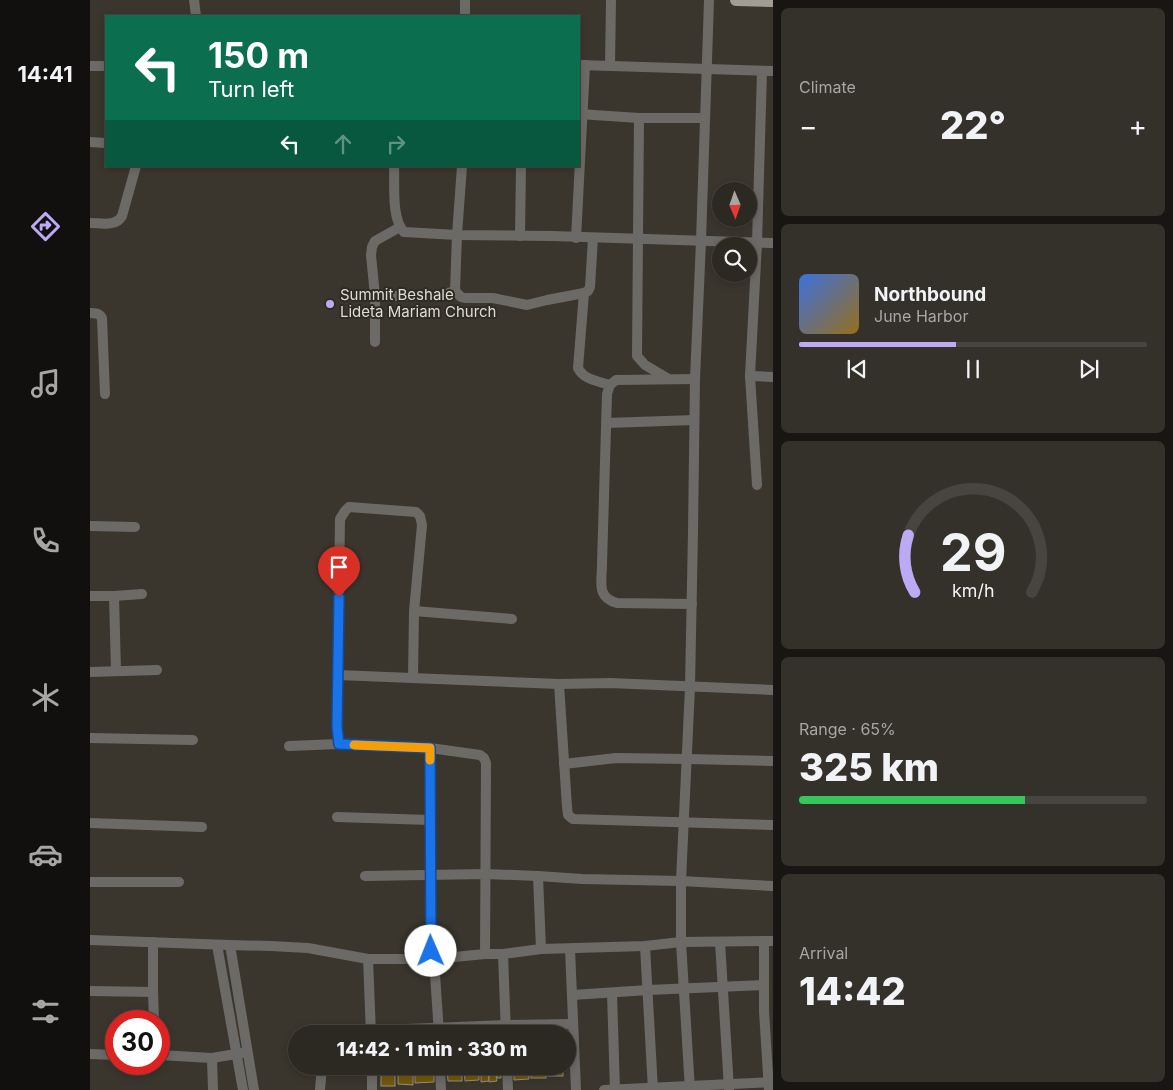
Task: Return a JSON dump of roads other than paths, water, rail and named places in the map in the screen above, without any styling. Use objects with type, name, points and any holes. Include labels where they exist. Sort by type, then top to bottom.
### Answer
[{"type":"main road","points":[[736,0],[773,1]]},
{"type":"street","points":[[194,0],[196,15]]},
{"type":"street","points":[[465,0],[465,15]]},
{"type":"street","points":[[610,66],[611,0]]},
{"type":"street","points":[[690,1088],[680,881],[690,687],[695,379],[709,0]]},
{"type":"street","points":[[705,118],[639,118],[580,114],[582,65],[773,71]]},
{"type":"street","points":[[90,66],[105,66]]},
{"type":"street","points":[[757,485],[750,376],[758,243],[762,71]]},
{"type":"street","points":[[639,118],[637,356],[645,365],[668,379]]},
{"type":"street","points":[[90,142],[105,143]]},
{"type":"street","points":[[90,223],[114,223],[119,221],[136,167]]},
{"type":"street","points":[[394,167],[395,216],[404,232],[773,243]]},
{"type":"street","points":[[462,167],[455,290],[458,295],[465,298],[493,298],[527,305],[584,293],[590,287],[594,238]]},
{"type":"street","points":[[520,236],[521,167]]},
{"type":"street","points":[[576,238],[578,167]]},
{"type":"street","points":[[375,342],[372,247],[375,241],[400,227]]},
{"type":"street","points":[[375,296],[438,296],[455,290]]},
{"type":"street","points":[[584,293],[578,368],[586,378],[610,385]]},
{"type":"street","points":[[90,313],[97,313],[102,318],[105,394]]},
{"type":"street","points":[[750,376],[773,377]]},
{"type":"street","points":[[692,604],[617,603],[609,601],[602,591],[602,564],[607,394],[610,385],[616,380],[695,379]]},
{"type":"street","points":[[607,423],[694,420]]},
{"type":"street","points":[[339,744],[337,727],[340,519],[349,507],[416,512],[420,516],[422,525],[414,611],[413,677]]},
{"type":"street","points":[[90,526],[134,527]]},
{"type":"street","points":[[90,596],[142,594]]},
{"type":"street","points":[[114,596],[116,671]]},
{"type":"street","points":[[414,611],[512,619]]},
{"type":"street","points":[[90,672],[157,670]]},
{"type":"street","points":[[338,675],[773,690]]},
{"type":"street","points":[[559,684],[568,815],[573,819],[773,825]]},
{"type":"street","points":[[90,738],[192,740]]},
{"type":"street","points":[[289,746],[339,744],[430,748],[480,755],[484,758],[486,763],[485,954]]},
{"type":"street","points":[[430,748],[431,951],[434,959],[439,1025]]},
{"type":"street","points":[[564,764],[616,758],[773,761]]},
{"type":"street","points":[[337,817],[430,820]]},
{"type":"street","points":[[90,824],[202,827]]},
{"type":"street","points":[[365,876],[486,874],[773,886]]},
{"type":"street","points":[[538,876],[541,949]]},
{"type":"street","points":[[90,882],[179,882]]},
{"type":"street","points":[[90,940],[308,948],[368,959],[434,959],[541,949],[645,946],[682,942],[768,941],[764,985],[769,1011],[770,1085],[604,1090]]},
{"type":"street","points":[[153,942],[154,1010]]},
{"type":"street","points":[[720,942],[729,1087]]},
{"type":"street","points":[[217,945],[242,1053],[254,1090]]},
{"type":"street","points":[[230,945],[242,1053],[243,1090]]},
{"type":"street","points":[[645,946],[653,1089]]},
{"type":"street","points":[[570,949],[576,1090]]},
{"type":"street","points":[[503,954],[506,1025]]},
{"type":"street","points":[[368,959],[371,1025]]},
{"type":"street","points":[[572,995],[764,985]]},
{"type":"street","points":[[90,991],[153,992]]},
{"type":"street","points":[[612,993],[615,1090]]},
{"type":"street","points":[[560,1025],[573,1024]]},
{"type":"street","points":[[170,1056],[212,1058],[242,1053]]},
{"type":"street","points":[[90,1054],[105,1055]]},
{"type":"street","points":[[212,1058],[212,1090]]},
{"type":"street","points":[[320,1090],[321,1075]]},
{"type":"street","points":[[372,1075],[372,1090]]},
{"type":"street","points":[[440,1075],[441,1090]]},
{"type":"street","points":[[507,1075],[508,1090]]},
{"type":"place","name":"Summit Beshale Lideta Mariam Church","points":[[330,304]]}]
